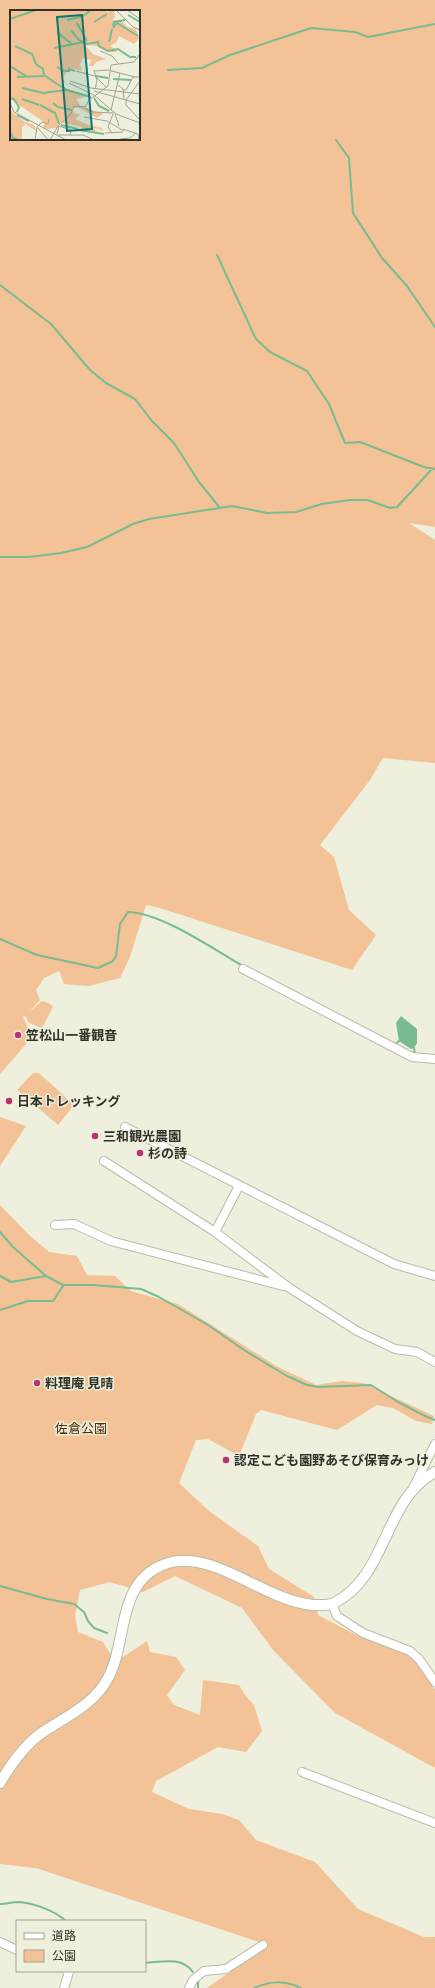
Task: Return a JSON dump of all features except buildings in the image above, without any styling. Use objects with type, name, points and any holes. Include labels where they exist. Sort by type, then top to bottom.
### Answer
[{"type":"street","points":[[243,969],[412,1057],[435,1059]]},
{"type":"street","points":[[125,1126],[239,1186],[394,1264],[435,1276]]},
{"type":"street","points":[[104,1160],[215,1232],[288,1287],[357,1331],[395,1349],[417,1352],[435,1362]]},
{"type":"street","points":[[215,1232],[239,1186]]},
{"type":"street","points":[[55,1225],[74,1224],[111,1241],[288,1287]]},
{"type":"street","points":[[0,1783],[16,1758],[28,1744],[43,1732],[80,1709],[96,1696],[108,1678],[114,1665],[130,1596],[152,1571],[173,1562],[188,1560],[204,1563],[285,1600],[301,1604],[321,1606],[332,1604],[344,1598],[359,1584],[371,1568],[435,1444]]},
{"type":"street","points":[[413,1489],[423,1479],[435,1472]]},
{"type":"street","points":[[332,1604],[337,1616],[363,1633],[410,1651],[419,1659],[435,1682]]},
{"type":"street","points":[[302,1772],[435,1823]]},
{"type":"street","points":[[0,1942],[16,1950]]},
{"type":"street","points":[[189,1988],[193,1980],[204,1971],[226,1969],[263,1945]]},
{"type":"street","points":[[64,1988],[69,1972]]},
{"type":"green space","points":[[0,0],[435,0],[435,527],[409,523],[435,540],[435,763],[383,758],[370,780],[320,845],[334,857],[349,910],[376,935],[352,970],[157,907],[146,905],[130,957],[120,978],[89,986],[64,984],[59,971],[44,978],[36,990],[40,1000],[29,1012],[42,1001],[49,1003],[53,1007],[42,1028],[29,1023],[25,1016],[23,1017],[34,1035],[0,1074]]},
{"type":"green space","points":[[33,1073],[39,1073],[74,1105],[58,1125],[17,1090]]},
{"type":"green space","points":[[0,1117],[26,1126],[0,1166]]},
{"type":"green space","name":"佐倉公園","points":[[0,1205],[28,1234],[49,1252],[77,1256],[87,1275],[115,1276],[131,1291],[178,1304],[276,1366],[316,1385],[342,1381],[363,1383],[434,1416],[432,1424],[416,1421],[393,1408],[377,1405],[337,1430],[261,1410],[256,1414],[239,1456],[208,1439],[196,1440],[179,1483],[209,1511],[258,1546],[269,1569],[314,1597],[318,1615],[358,1636],[413,1657],[435,1690],[435,1768],[335,1713],[273,1650],[242,1608],[175,1576],[143,1592],[110,1582],[80,1590],[75,1616],[78,1632],[103,1642],[111,1655],[123,1657],[147,1641],[150,1652],[176,1657],[185,1670],[167,1695],[174,1705],[200,1715],[203,1680],[239,1685],[254,1705],[262,1731],[246,1752],[218,1747],[156,1781],[152,1792],[189,1809],[222,1814],[239,1820],[256,1840],[315,1862],[358,1909],[424,1937],[435,1937],[435,1988],[207,1988],[268,1945],[36,1868],[0,1864]]},
{"type":"shaded area","points":[[401,1016],[417,1029],[417,1043],[414,1048],[411,1049],[399,1041],[396,1023]]},
{"type":"waterway","points":[[168,70],[202,68],[230,55],[311,28],[355,32],[368,37],[435,24]]},
{"type":"waterway","points":[[336,140],[349,158],[353,213],[382,258],[407,286],[435,327]]},
{"type":"waterway","points":[[217,255],[256,339],[270,352],[307,371],[329,404],[345,443],[360,442],[424,467],[435,469]]},
{"type":"waterway","points":[[0,285],[51,324],[90,370],[106,383],[135,399],[152,421],[174,443],[199,482],[220,508]]},
{"type":"waterway","points":[[0,557],[29,557],[61,553],[87,547],[133,524],[149,519],[232,506],[267,513],[296,512],[322,504],[350,500],[368,500],[390,508],[397,507],[433,468]]},
{"type":"waterway","points":[[0,939],[37,955],[98,968],[113,961],[116,956],[120,924],[128,912],[156,918],[171,925],[243,966]]},
{"type":"waterway","points":[[394,1045],[399,1041]]},
{"type":"waterway","points":[[414,1048],[415,1054]]},
{"type":"waterway","points":[[0,1232],[13,1247],[46,1276],[63,1285],[94,1285],[141,1289],[159,1297],[208,1325],[244,1350],[287,1376],[307,1385],[318,1387],[371,1385],[398,1402],[435,1420]]},
{"type":"waterway","points":[[0,1276],[11,1282],[46,1276]]},
{"type":"waterway","points":[[0,1310],[28,1301],[53,1301],[63,1286]]},
{"type":"waterway","points":[[0,1586],[47,1599],[74,1604],[84,1612],[88,1621],[94,1628],[107,1633]]},
{"type":"waterway","points":[[0,1904],[19,1902],[31,1904],[44,1908],[65,1920]]},
{"type":"waterway","points":[[146,1963],[164,1961],[177,1962],[188,1967],[193,1972]]},
{"type":"waterway","points":[[198,1982],[198,1988]]},
{"type":"waterway","points":[[254,1988],[277,1982],[295,1985],[301,1988]]},
{"type":"place","name":"笠松山一番観音","points":[[18,1035]]},
{"type":"place","name":"日本トレッキング","points":[[9,1101]]},
{"type":"place","name":"三和観光農園","points":[[95,1136]]},
{"type":"place","name":"杉の詩","points":[[140,1153]]},
{"type":"place","name":"料理庵 見晴","points":[[37,1383]]},
{"type":"place","name":"認定こども園野あそび保育みっけ","points":[[226,1460]]}]
